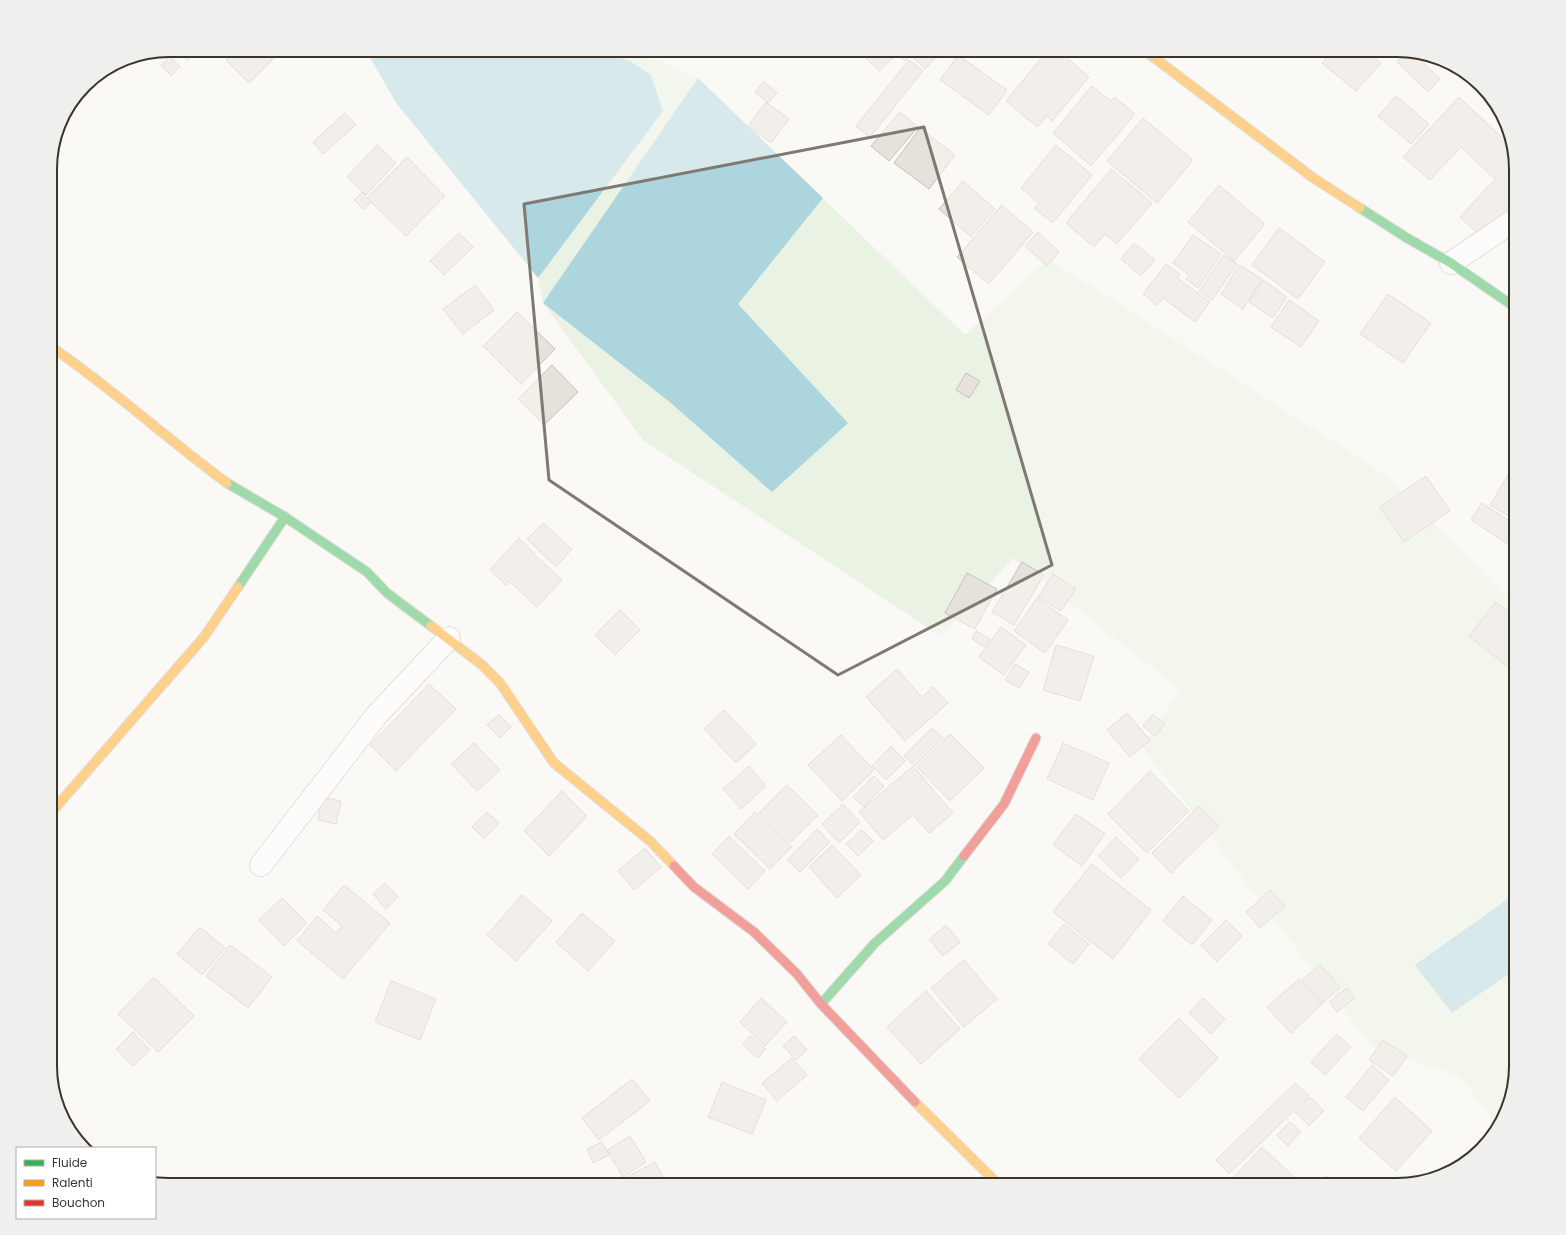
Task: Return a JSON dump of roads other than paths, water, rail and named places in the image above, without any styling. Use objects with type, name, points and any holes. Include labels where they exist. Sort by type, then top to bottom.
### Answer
[{"type":"street","points":[[1153,57],[1312,177],[1407,238],[1451,263],[1509,303]]},
{"type":"street","points":[[1451,263],[1509,224]]},
{"type":"street","points":[[57,351],[85,370],[154,427],[226,483],[285,518],[367,572],[387,593],[449,638],[481,664],[500,683],[554,763],[650,841],[694,887],[754,932],[797,974],[821,1004],[936,1123],[992,1178]]},
{"type":"street","points":[[57,806],[204,637],[285,518]]},
{"type":"street","points":[[261,865],[376,716],[449,638]]},
{"type":"street","points":[[821,1004],[875,943],[945,881],[1004,804],[1036,738]]},
{"type":"water","points":[[370,57],[619,57],[628,60],[651,75],[663,111],[538,278],[397,104]]},
{"type":"water","points":[[698,78],[823,198],[738,304],[848,423],[772,492],[671,403],[543,303]]},
{"type":"water","points":[[1509,898],[1509,974],[1452,1013],[1415,965]]}]
